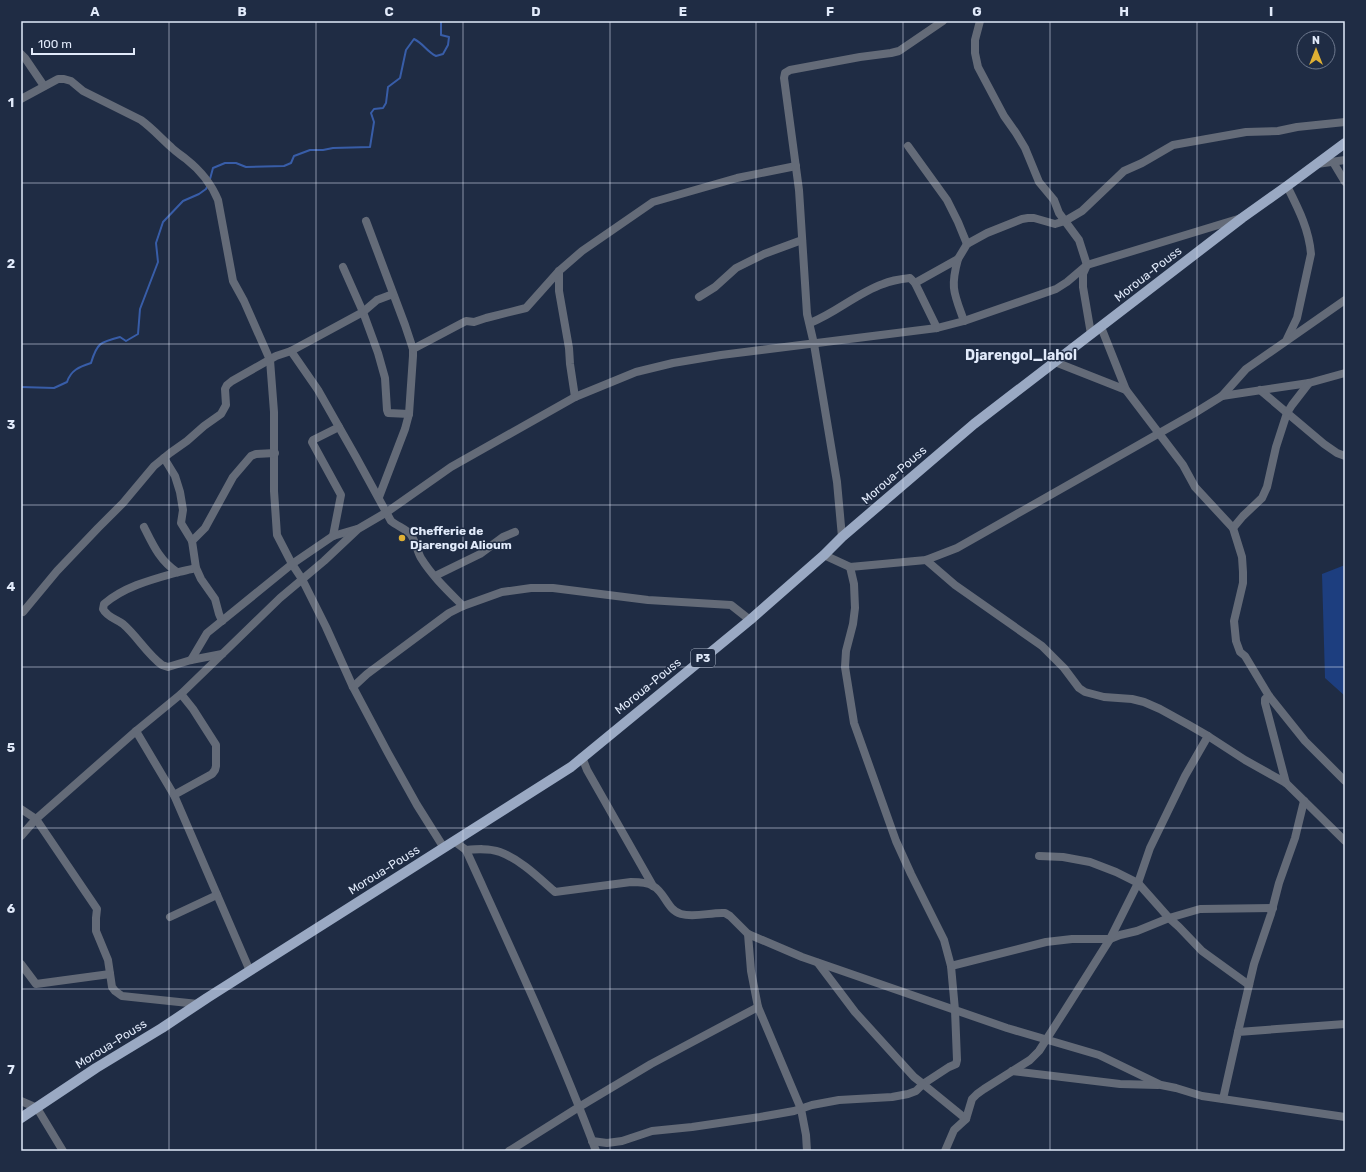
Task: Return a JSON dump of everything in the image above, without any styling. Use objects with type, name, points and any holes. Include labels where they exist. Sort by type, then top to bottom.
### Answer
[{"type":"main road","name":"Moroua-Pouss","points":[[21,1118],[96,1068],[571,766],[750,620],[824,555],[842,537],[974,424],[1242,218],[1288,186],[1345,143]]},
{"type":"street","points":[[842,537],[838,482],[814,344],[807,314],[796,166],[784,78],[785,73],[790,70],[899,51],[943,21]]},
{"type":"street","points":[[980,21],[975,40],[975,53],[978,67],[1001,110],[1025,148],[1039,182],[1054,200],[1059,213],[1079,240],[1087,265],[1083,274],[1083,287],[1091,334]]},
{"type":"street","points":[[21,54],[44,86]]},
{"type":"street","points":[[21,99],[58,79],[70,81],[89,94],[141,120],[203,175],[213,188],[218,200],[233,281],[244,300],[270,360],[273,387],[275,453],[274,491],[276,529],[279,541],[302,579],[326,627],[353,687],[417,805],[444,848]]},
{"type":"street","points":[[964,321],[953,286],[958,258],[967,244],[987,233],[1022,219],[1034,218],[1055,224],[1064,221],[1082,211],[1124,171],[1142,163],[1173,145],[1246,132],[1278,131],[1297,127],[1345,122]]},
{"type":"street","points":[[908,146],[946,200],[958,222],[967,244]]},
{"type":"street","points":[[1317,164],[1345,160]]},
{"type":"street","points":[[1333,162],[1345,182]]},
{"type":"street","points":[[413,349],[466,321],[474,322],[526,308],[559,271],[582,251],[653,202],[743,176],[796,166]]},
{"type":"street","points":[[1286,340],[1297,318],[1311,254],[1310,243],[1305,225],[1288,186]]},
{"type":"street","points":[[21,836],[36,819],[136,731],[181,694],[280,598],[324,561],[358,529],[387,512],[451,467],[575,397],[636,372],[721,355],[937,328],[964,321],[1056,290],[1087,265],[1242,218]]},
{"type":"street","points":[[366,221],[413,349],[409,414],[405,429],[379,497]]},
{"type":"street","points":[[699,297],[715,287],[736,268],[764,254],[802,240]]},
{"type":"street","points":[[915,283],[958,258]]},
{"type":"street","points":[[343,267],[363,312],[383,368],[386,384],[388,413],[409,414]]},
{"type":"street","points":[[559,271],[559,292],[569,348],[575,397]]},
{"type":"street","points":[[810,323],[827,315],[850,300],[884,283],[910,278],[915,283],[937,328]]},
{"type":"street","points":[[23,612],[57,571],[123,503],[154,466],[187,442],[204,426],[220,414],[226,406],[225,389],[227,385],[282,353],[290,351],[363,312],[377,300],[393,294]]},
{"type":"street","points":[[824,555],[850,567],[926,560],[965,544],[1222,396],[1246,369],[1345,300]]},
{"type":"street","points":[[1101,327],[1126,390],[1159,432],[1183,466],[1195,487],[1232,528],[1242,557],[1243,572],[1243,583],[1234,621],[1236,641],[1240,652],[1245,656],[1269,696],[1304,741],[1345,782]]},
{"type":"street","points":[[290,351],[318,390],[379,497],[391,521],[396,526],[407,531],[411,535],[420,557],[434,576],[462,606]]},
{"type":"street","points":[[1055,362],[1126,390]]},
{"type":"street","points":[[1222,396],[1309,383],[1345,373]]},
{"type":"street","points":[[1232,528],[1258,502],[1267,488],[1276,447],[1287,413],[1309,383]]},
{"type":"street","points":[[1260,390],[1324,444],[1345,456]]},
{"type":"street","points":[[334,536],[341,495],[312,440],[338,427]]},
{"type":"street","points":[[192,541],[205,528],[234,476],[251,456],[256,454],[275,453]]},
{"type":"street","points":[[164,458],[175,476],[180,492],[183,510],[181,523],[192,541],[196,568],[201,579],[215,599],[222,621]]},
{"type":"street","points":[[144,527],[159,556],[177,572]]},
{"type":"street","points":[[191,660],[207,633],[292,564],[334,536],[358,529]]},
{"type":"street","points":[[434,576],[480,554],[503,537],[515,532]]},
{"type":"street","points":[[926,560],[955,585],[1042,646],[1064,668],[1079,688],[1085,692],[1104,697],[1132,699],[1144,702],[1160,709],[1208,736],[1245,760],[1286,783],[1345,841]]},
{"type":"street","points":[[592,1141],[607,1143],[622,1141],[652,1132],[760,1117],[801,1109],[812,1104],[908,1094],[916,1091],[923,1084],[957,1062],[956,1010],[951,966],[944,940],[896,841],[854,723],[845,667],[849,633],[853,624],[855,608],[854,584],[850,567]]},
{"type":"street","points":[[196,568],[177,572],[130,588],[108,601],[103,605],[103,609],[107,614],[136,636],[157,662],[162,665],[168,667],[191,660],[223,654]]},
{"type":"street","points":[[353,687],[367,674],[392,657],[440,619],[462,606],[502,592],[530,588],[553,588],[648,600],[731,605],[750,620]]},
{"type":"street","points":[[174,795],[212,774],[216,766],[216,745],[190,704],[181,694]]},
{"type":"street","points":[[1269,696],[1265,698],[1265,703],[1286,783]]},
{"type":"street","points":[[136,731],[174,795],[250,971]]},
{"type":"street","points":[[945,1151],[954,1130],[966,1119],[972,1099],[977,1094],[1030,1060],[1039,1051],[1046,1040],[1110,939],[1138,883],[1150,848],[1185,776],[1208,736]]},
{"type":"street","points":[[582,757],[587,770],[653,886],[664,897],[673,910],[680,914],[725,913],[748,934],[818,962],[1007,1028],[1100,1055],[1161,1085],[1202,1096],[1345,1117]]},
{"type":"street","points":[[1223,1099],[1256,959],[1279,883],[1295,838],[1304,801]]},
{"type":"street","points":[[21,809],[36,819],[97,909],[95,927],[108,960],[112,987],[115,991],[122,996],[198,1004]]},
{"type":"street","points":[[454,841],[466,850],[514,956],[579,1107],[596,1151]]},
{"type":"street","points":[[466,850],[486,849],[499,852],[515,859],[555,892],[631,882],[639,882],[653,886]]},
{"type":"street","points":[[1038,856],[1063,857],[1090,862],[1116,872],[1138,883],[1169,918],[1202,951],[1249,985]]},
{"type":"street","points":[[170,917],[217,895]]},
{"type":"street","points":[[951,966],[1046,942],[1072,939],[1110,939],[1169,918],[1207,909],[1272,908]]},
{"type":"street","points":[[748,934],[751,971],[758,1008],[801,1109],[806,1135],[807,1151]]},
{"type":"street","points":[[818,962],[855,1012],[914,1077],[966,1119]]},
{"type":"street","points":[[21,964],[36,984],[110,974]]},
{"type":"street","points":[[509,1151],[651,1064],[758,1008]]},
{"type":"street","points":[[1238,1032],[1345,1024]]},
{"type":"street","points":[[1012,1071],[1120,1084],[1148,1086],[1161,1085]]},
{"type":"street","points":[[21,1101],[37,1108],[63,1151]]},
{"type":"shaded area","points":[[1345,565],[1345,696],[1325,678],[1322,574]]},
{"type":"waterway","points":[[210,179],[213,168],[225,163],[236,163],[246,167],[284,166],[291,163],[294,156],[310,150],[370,147],[374,122],[371,113],[374,109],[383,108],[386,103],[388,87],[400,78],[406,50],[414,39],[436,56],[443,54],[448,45],[449,37],[441,35],[441,21]]},
{"type":"waterway","points":[[21,387],[54,388],[67,382],[73,372],[91,363],[95,351],[100,344],[120,337],[126,341],[138,334],[140,309],[158,262],[156,243],[163,222],[183,201],[199,194],[206,189],[208,185]]},
{"type":"place","name":"Chefferie de Djarengol Alioum","points":[[402,538]]},
{"type":"district","name":"Djarengol_lahol","points":[[1021,355]]}]
